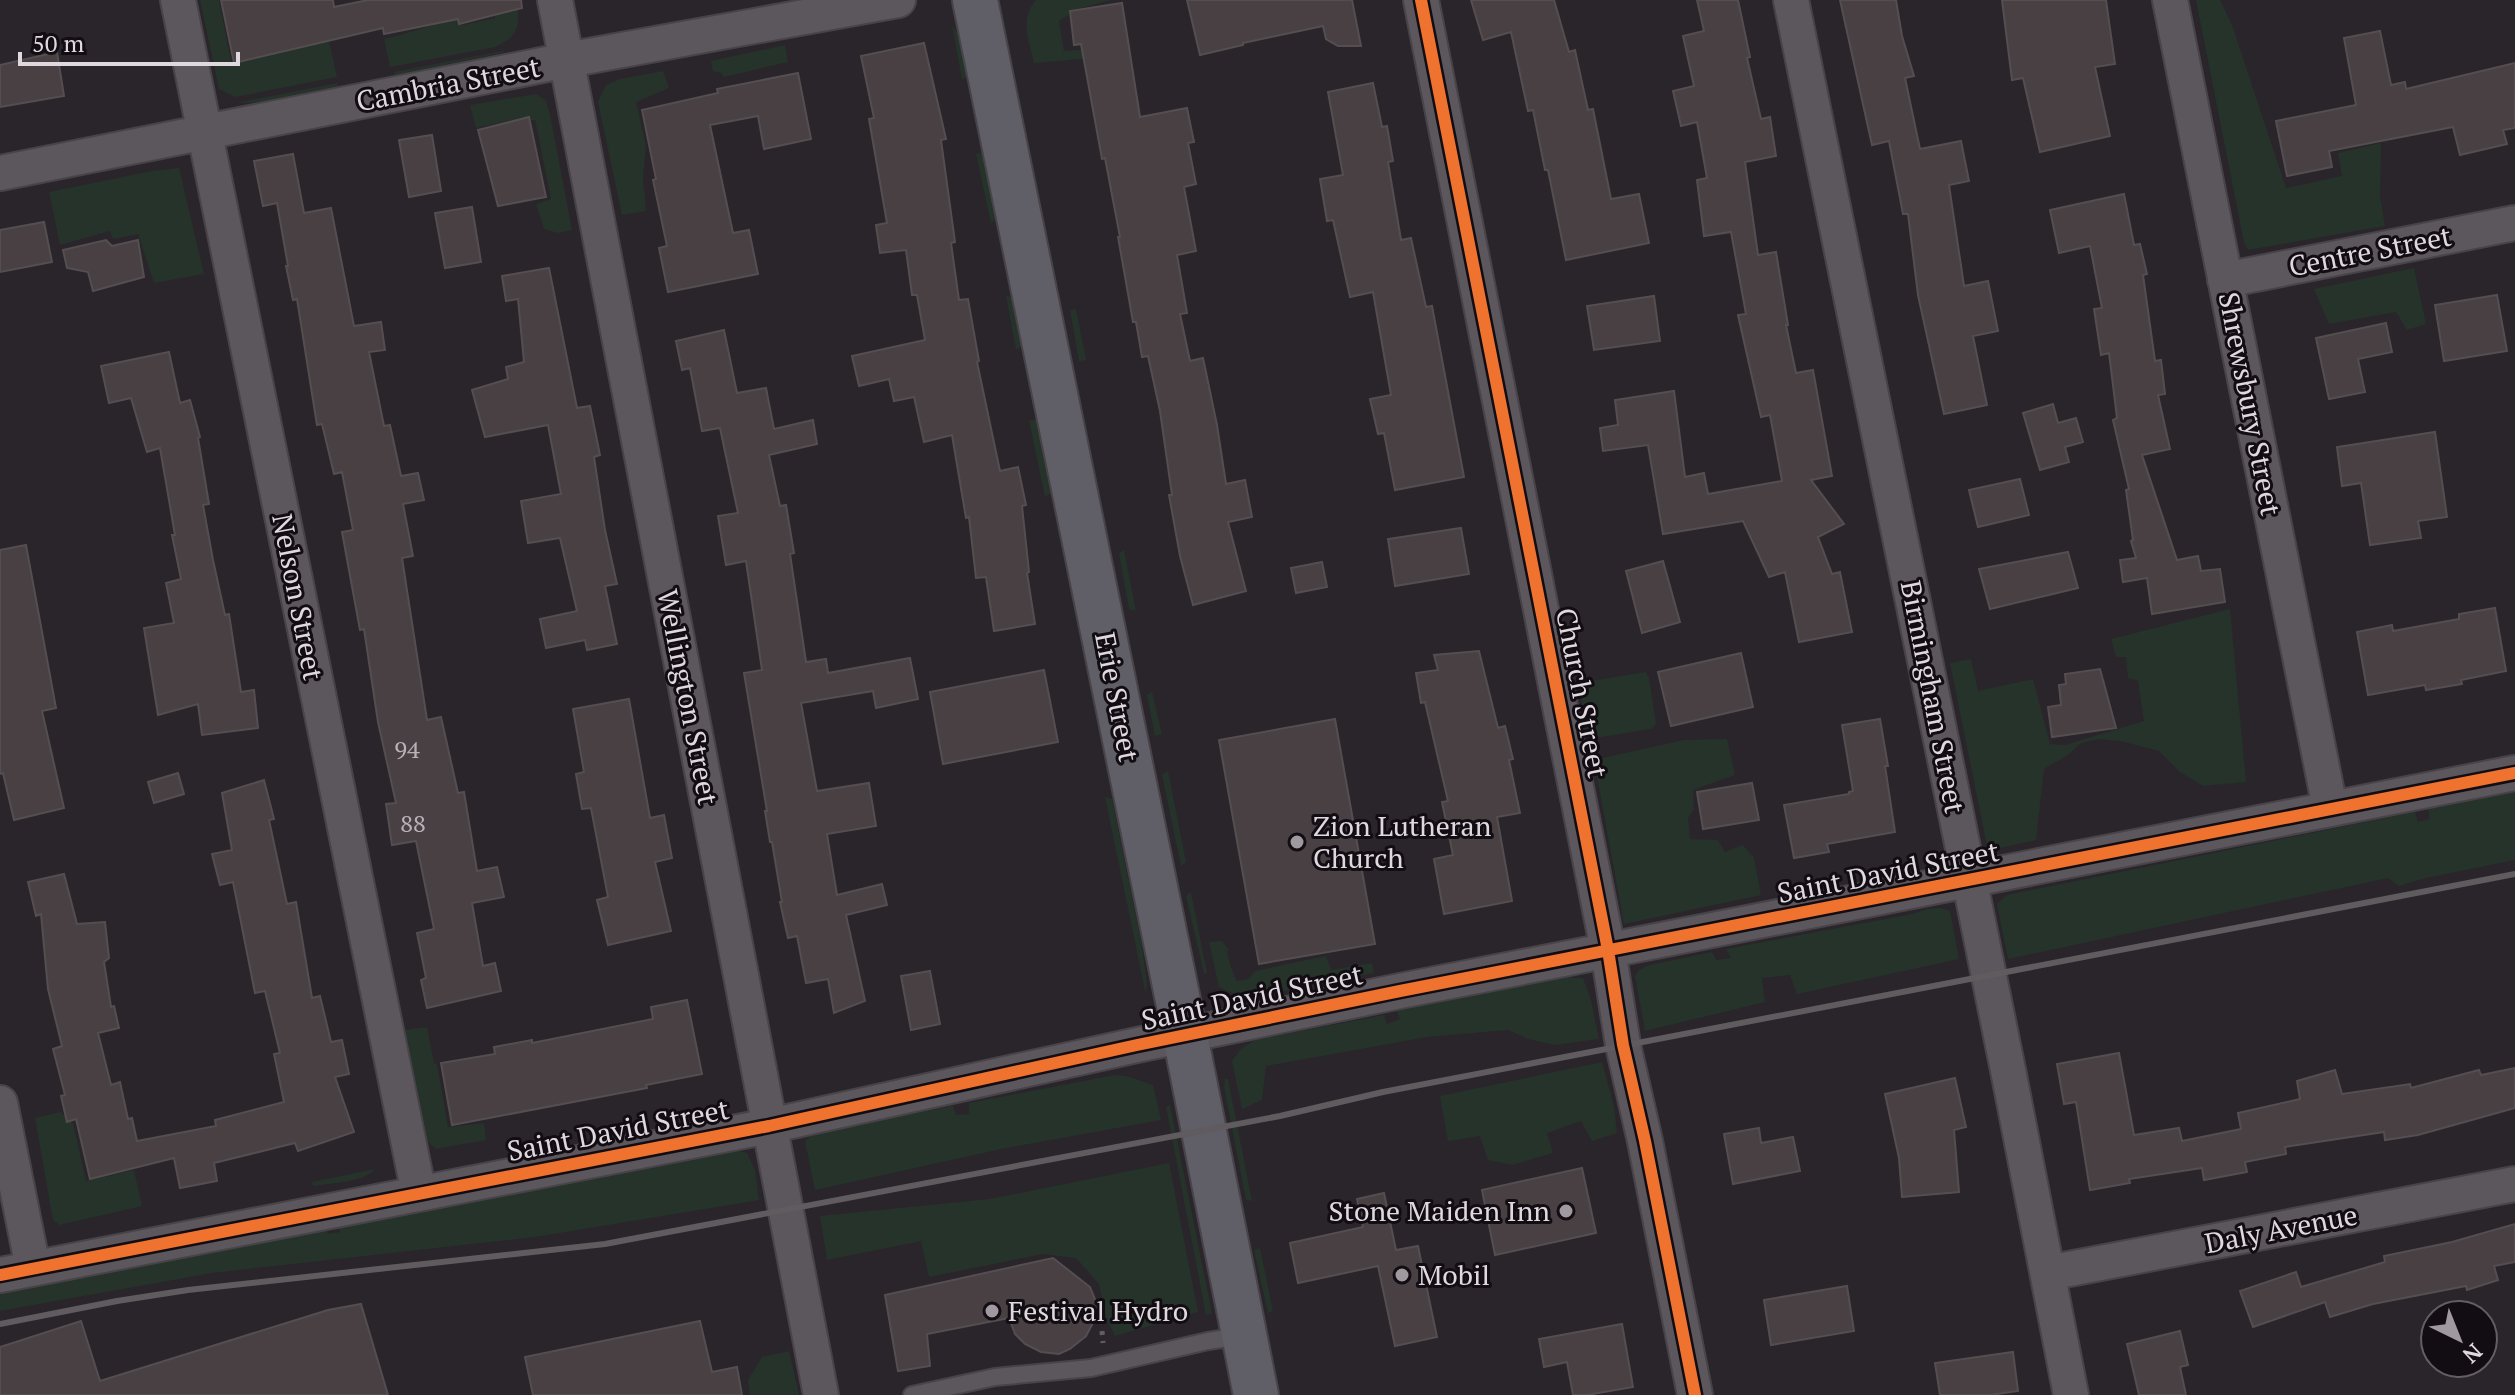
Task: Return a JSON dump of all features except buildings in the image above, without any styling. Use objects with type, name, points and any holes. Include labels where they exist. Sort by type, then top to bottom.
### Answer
[{"type":"main road","name":"Erie Street","points":[[975,0],[1256,1395]]},
{"type":"street","name":"Nelson Street","points":[[178,0],[419,1194]]},
{"type":"street","name":"Wellington Street","points":[[555,0],[821,1395]]},
{"type":"street","name":"Cambria Street","points":[[0,173],[567,60],[898,0]]},
{"type":"street","name":"Church Street","points":[[1421,0],[1608,950],[1623,1045],[1695,1395]]},
{"type":"street","name":"Birmingham Street","points":[[1791,0],[1970,879],[2071,1395]]},
{"type":"street","name":"Shrewsbury Street","points":[[2170,0],[2330,808]]},
{"type":"street","name":"Centre Street","points":[[2225,280],[2515,223]]},
{"type":"street","name":"Saint David Street","points":[[16,1271],[769,1126],[1185,1035],[2515,773]]},
{"type":"street","points":[[0,1103],[16,1271]]},
{"type":"street","name":"Daly Avenue","points":[[2048,1273],[2515,1184]]},
{"type":"lane","points":[[912,1395],[995,1377],[1091,1368],[1208,1341],[1245,1336]]},
{"type":"green space","points":[[200,0],[219,0],[231,62],[329,41],[337,77],[235,97],[219,89]]},
{"type":"green space","points":[[492,0],[516,0],[518,23],[514,34],[503,43],[390,67],[384,39],[456,18],[463,25],[495,18]]},
{"type":"green space","points":[[1036,0],[1111,0],[1070,11],[1059,21],[1064,51],[1129,46],[1129,55],[1034,63],[1027,22]]},
{"type":"green space","points":[[2196,0],[2220,0],[2232,25],[2286,188],[2342,176],[2338,153],[2381,143],[2380,196],[2385,226],[2248,250]]},
{"type":"green space","points":[[952,25],[961,38],[969,76],[962,79]]},
{"type":"green space","points":[[785,45],[788,62],[724,77],[713,71],[711,61]]},
{"type":"green space","points":[[505,52],[395,75],[394,72]]},
{"type":"green space","points":[[663,71],[669,88],[636,102],[646,145],[643,178],[646,211],[622,215],[598,102],[606,85],[620,79]]},
{"type":"green space","points":[[337,83],[338,86],[260,102],[236,103]]},
{"type":"green space","points":[[536,94],[546,101],[550,114],[572,230],[558,233],[544,229],[536,204],[551,199],[535,120],[527,121],[524,117],[476,128],[470,105]]},
{"type":"green space","points":[[983,153],[997,219],[991,223],[976,154]]},
{"type":"green space","points":[[179,168],[204,274],[154,283],[138,234],[113,239],[110,231],[60,245],[49,192]]},
{"type":"green space","points":[[2414,268],[2426,324],[2407,330],[2396,312],[2329,324],[2314,289]]},
{"type":"green space","points":[[1006,295],[1012,298],[1022,346],[1016,350]]},
{"type":"green space","points":[[1076,309],[1086,360],[1079,361],[1070,310]]},
{"type":"green space","points":[[1029,420],[1036,420],[1051,493],[1045,497]]},
{"type":"green space","points":[[1124,550],[1136,611],[1129,609],[1119,553]]},
{"type":"green space","points":[[2230,609],[2246,782],[2203,786],[2180,772],[2159,751],[2120,741],[2098,739],[2081,743],[2044,769],[2036,840],[1991,850],[1987,846],[1950,663],[1971,659],[1978,691],[2033,679],[2050,744],[2065,745],[2144,721],[2138,681],[2128,678],[2126,657],[2116,657],[2111,639]]},
{"type":"green space","points":[[1646,672],[1656,724],[1651,729],[1589,739],[1578,683]]},
{"type":"green space","points":[[1152,692],[1162,734],[1155,736],[1147,695]]},
{"type":"green space","points":[[1727,739],[1735,775],[1693,790],[1694,809],[1688,818],[1690,839],[1718,840],[1725,852],[1743,845],[1754,858],[1761,895],[1624,924],[1594,760],[1684,740]]},
{"type":"green space","points":[[1168,771],[1186,862],[1181,866],[1162,775]]},
{"type":"green space","points":[[2515,792],[2515,860],[2399,886],[2388,878],[2008,959],[1997,904],[2007,895],[2415,812],[2418,822],[2430,819],[2428,809]]},
{"type":"green space","points":[[1105,797],[1112,799],[1141,941],[1146,995]]},
{"type":"green space","points":[[1191,892],[1207,973],[1204,974],[1186,896]]},
{"type":"green space","points":[[1941,908],[1950,911],[1959,959],[1797,994],[1790,975],[1762,978],[1765,1002],[1645,1031],[1635,976],[1646,966],[1712,952],[1716,960],[1731,958],[1726,949]]},
{"type":"green space","points":[[1222,941],[1229,950],[1237,981],[1248,979],[1255,971],[1326,956],[1331,970],[1372,963],[1374,973],[1254,997],[1239,996],[1219,987],[1209,942]]},
{"type":"green space","points":[[1564,977],[1583,978],[1599,1039],[1554,1045],[1508,1030],[1427,1037],[1266,1066],[1262,1100],[1242,1109],[1232,1061],[1241,1049],[1255,1040],[1384,1015],[1387,1024],[1400,1019],[1396,1010]]},
{"type":"green space","points":[[427,1027],[448,1127],[484,1123],[486,1140],[436,1149],[428,1142],[405,1030]]},
{"type":"green space","points":[[1602,1062],[1614,1106],[1617,1133],[1592,1141],[1581,1121],[1547,1133],[1553,1153],[1512,1165],[1488,1160],[1480,1136],[1448,1141],[1440,1096]]},
{"type":"green space","points":[[1115,1075],[1153,1085],[1161,1120],[1006,1148],[815,1190],[805,1141],[816,1132],[953,1106],[956,1115],[969,1114],[969,1103]]},
{"type":"green space","points":[[1225,1079],[1228,1079],[1252,1201],[1246,1200]]},
{"type":"green space","points":[[1170,1105],[1212,1313],[1206,1315],[1166,1107]]},
{"type":"green space","points":[[60,1112],[73,1123],[86,1181],[134,1170],[142,1206],[59,1225],[53,1220],[35,1118]]},
{"type":"green space","points":[[729,1148],[747,1153],[755,1170],[759,1200],[535,1237],[212,1273],[0,1311],[0,1289],[325,1225],[328,1234],[340,1232],[339,1222]]},
{"type":"green space","points":[[1169,1163],[1198,1312],[1115,1336],[1106,1318],[1099,1284],[1076,1258],[1043,1254],[929,1277],[921,1241],[827,1260],[820,1216],[990,1199]]},
{"type":"green space","points":[[375,1169],[346,1182],[313,1186],[312,1182]]},
{"type":"green space","points":[[1260,1248],[1273,1311],[1268,1313],[1254,1250]]},
{"type":"green space","points":[[789,1351],[799,1395],[750,1395],[748,1380],[762,1357]]},
{"type":"railway","points":[[0,1324],[188,1290],[605,1244],[1280,1116],[1383,1092],[2515,874]]},
{"type":"cycle path","points":[[1421,0],[1608,950],[1623,1045],[1695,1395]]},
{"type":"cycle path","points":[[0,1275],[769,1126],[1400,991],[2515,773]]},
{"type":"place","name":"Zion Lutheran Church","points":[[1297,842]]},
{"type":"place","name":"Stone Maiden Inn","points":[[1566,1211]]},
{"type":"place","name":"Mobil","points":[[1402,1275]]},
{"type":"place","name":"Festival Hydro","points":[[992,1311]]}]
